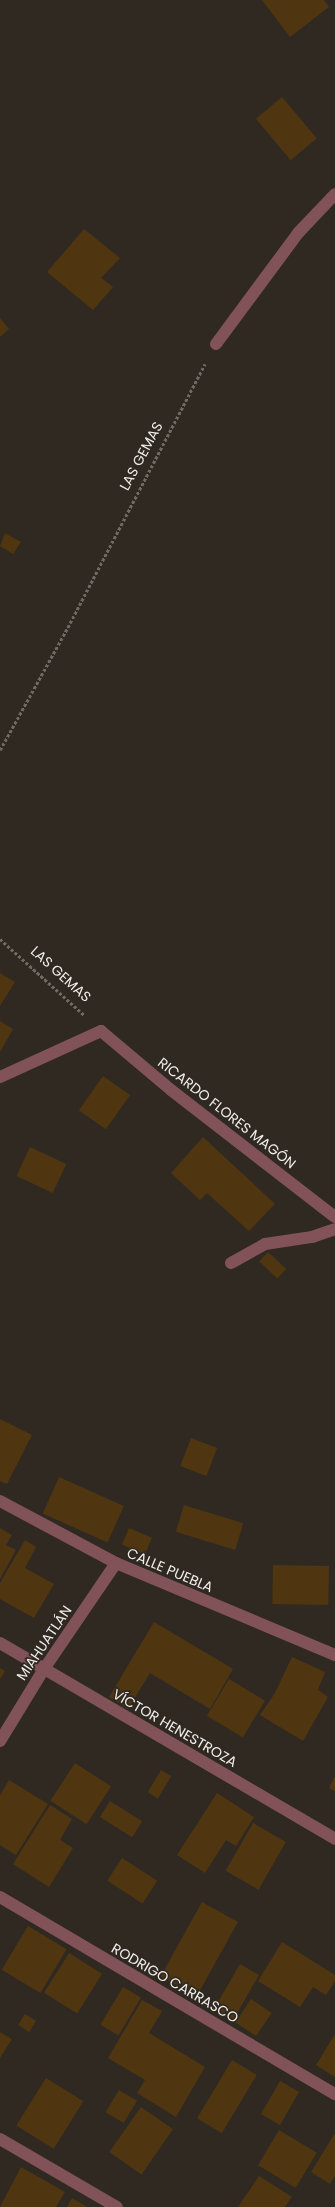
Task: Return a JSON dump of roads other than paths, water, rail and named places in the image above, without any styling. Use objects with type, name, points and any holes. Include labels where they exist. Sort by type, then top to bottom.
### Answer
[{"type":"street","points":[[216,344],[299,232],[335,194]]},
{"type":"street","name":"RICARDO FLORES MAGÓN","points":[[0,1077],[102,1031],[171,1090],[335,1217]]},
{"type":"street","points":[[231,1263],[265,1244],[312,1237],[335,1229]]},
{"type":"street","name":"CALLE PUEBLA","points":[[0,1500],[116,1563],[335,1655]]},
{"type":"street","name":"MIAHUATLÁN","points":[[0,1741],[44,1668],[116,1563]]},
{"type":"street","name":"VÍCTOR HENESTROZA","points":[[0,1643],[335,1839]]},
{"type":"street","name":"RODRIGO CARRASCO","points":[[0,1897],[335,2094]]},
{"type":"street","points":[[0,2139],[117,2207]]}]
